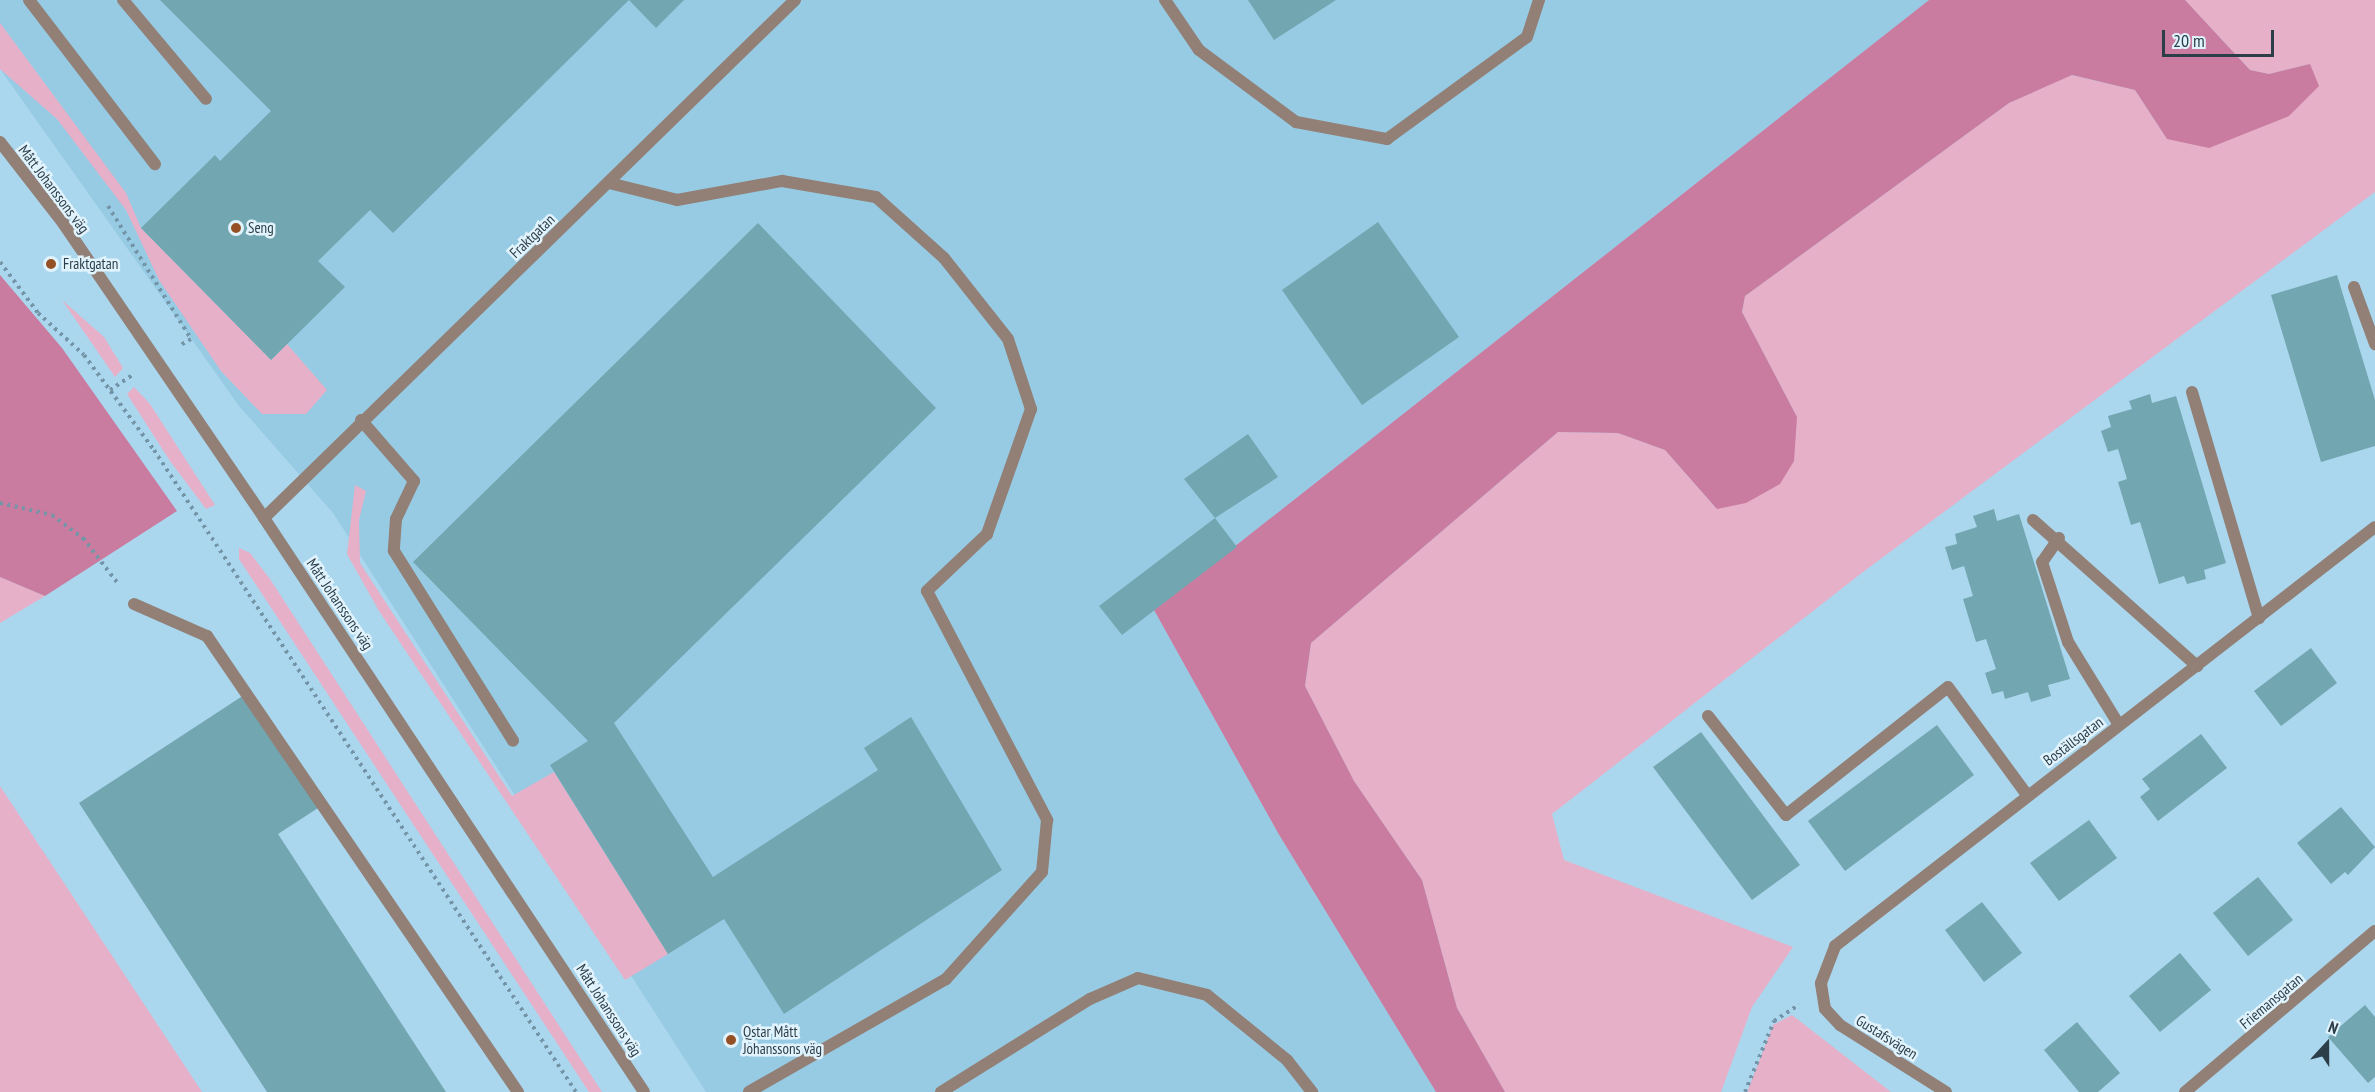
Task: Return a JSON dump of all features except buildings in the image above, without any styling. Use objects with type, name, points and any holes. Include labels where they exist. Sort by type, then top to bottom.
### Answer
[{"type":"street","points":[[29,0],[155,164]]},
{"type":"street","points":[[123,0],[206,99]]},
{"type":"street","name":"Fraktgatan","points":[[264,518],[361,420],[609,183],[795,0]]},
{"type":"street","points":[[1165,0],[1199,50],[1296,122],[1387,139],[1527,37],[1539,0]]},
{"type":"street","name":"Mått Johanssons väg","points":[[0,142],[63,223],[264,518],[644,1092]]},
{"type":"street","points":[[609,183],[677,200],[782,181],[876,197],[945,258],[1008,339],[1031,409],[987,534],[927,591],[1047,820],[1042,872],[945,979],[748,1092]]},
{"type":"street","points":[[2354,287],[2375,344]]},
{"type":"street","points":[[2192,392],[2259,618]]},
{"type":"street","points":[[361,420],[414,481],[396,519],[394,551],[513,741]]},
{"type":"street","points":[[2033,520],[2059,538],[2197,666]]},
{"type":"street","name":"Boställsgatan","points":[[1821,999],[1825,965],[1846,932],[2197,666],[2375,527]]},
{"type":"street","points":[[2059,538],[2042,562],[2060,620],[2068,642],[2119,725]]},
{"type":"street","points":[[134,604],[207,636],[518,1092]]},
{"type":"street","points":[[1708,716],[1786,815],[1948,687],[2027,795]]},
{"type":"street","name":"Friemansgatan","points":[[2185,1092],[2375,931]]},
{"type":"street","points":[[941,1092],[1090,999],[1138,978],[1207,995],[1287,1060],[1312,1092]]},
{"type":"street","name":"Gustafsvägen","points":[[1821,999],[1840,1025],[1947,1092]]},
{"type":"path","points":[[0,262],[38,313],[84,355],[154,450],[576,1092]]},
{"type":"path","points":[[0,502],[52,514],[76,532],[134,604]]},
{"type":"path","points":[[1745,1092],[1779,1014],[1821,999]]},
{"type":"shaded area","points":[[0,0],[1929,0],[1154,610],[1278,833],[1436,1092],[706,1092],[333,513],[239,406],[0,69]]},
{"type":"shaded area","points":[[1929,0],[2185,0],[2250,70],[2269,74],[2310,64],[2319,86],[2289,116],[2209,148],[2167,139],[2135,90],[2072,75],[2009,103],[1745,296],[1742,312],[1797,417],[1794,461],[1780,484],[1746,503],[1717,509],[1665,450],[1618,433],[1558,432],[1311,643],[1305,686],[1354,781],[1422,880],[1457,1008],[1505,1092],[1436,1092],[1278,833],[1154,610]]},
{"type":"shaded area","points":[[2185,0],[2375,0],[2375,192],[1863,572],[1552,814],[1564,860],[1793,947],[1752,1007],[1721,1092],[1505,1092],[1457,1008],[1422,880],[1354,781],[1305,686],[1311,643],[1558,432],[1618,433],[1665,450],[1717,509],[1797,417],[1742,312],[1745,296],[2009,103],[2071,75],[2135,90],[2167,139],[2310,64],[2269,74],[2250,70]]},
{"type":"shaded area","points":[[0,23],[126,193],[141,228],[271,360],[287,344],[327,390],[306,414],[262,414],[221,371],[159,280],[126,210],[57,119],[0,69]]},
{"type":"shaded area","points":[[0,275],[62,348],[177,511],[45,596],[0,577]]},
{"type":"shaded area","points":[[62,300],[104,337],[123,368],[115,377]]},
{"type":"shaded area","points":[[134,387],[150,404],[215,505],[206,509],[170,461],[127,394]]},
{"type":"shaded area","points":[[355,485],[366,491],[359,520],[360,563],[512,796],[554,772],[668,954],[625,980],[379,611],[347,554]]},
{"type":"shaded area","points":[[239,548],[250,553],[270,579],[602,1092],[589,1092],[239,559]]},
{"type":"shaded area","points":[[0,577],[45,596],[0,623]]},
{"type":"shaded area","points":[[0,786],[202,1092],[0,1092]]},
{"type":"shaded area","points":[[1792,1015],[1891,1092],[1747,1092],[1773,1025]]},
{"type":"place","name":"Seng","points":[[236,228]]},
{"type":"place","name":"Fraktgatan","points":[[51,264]]},
{"type":"place","name":"Qstar Mått Johanssons väg","points":[[731,1040]]}]
